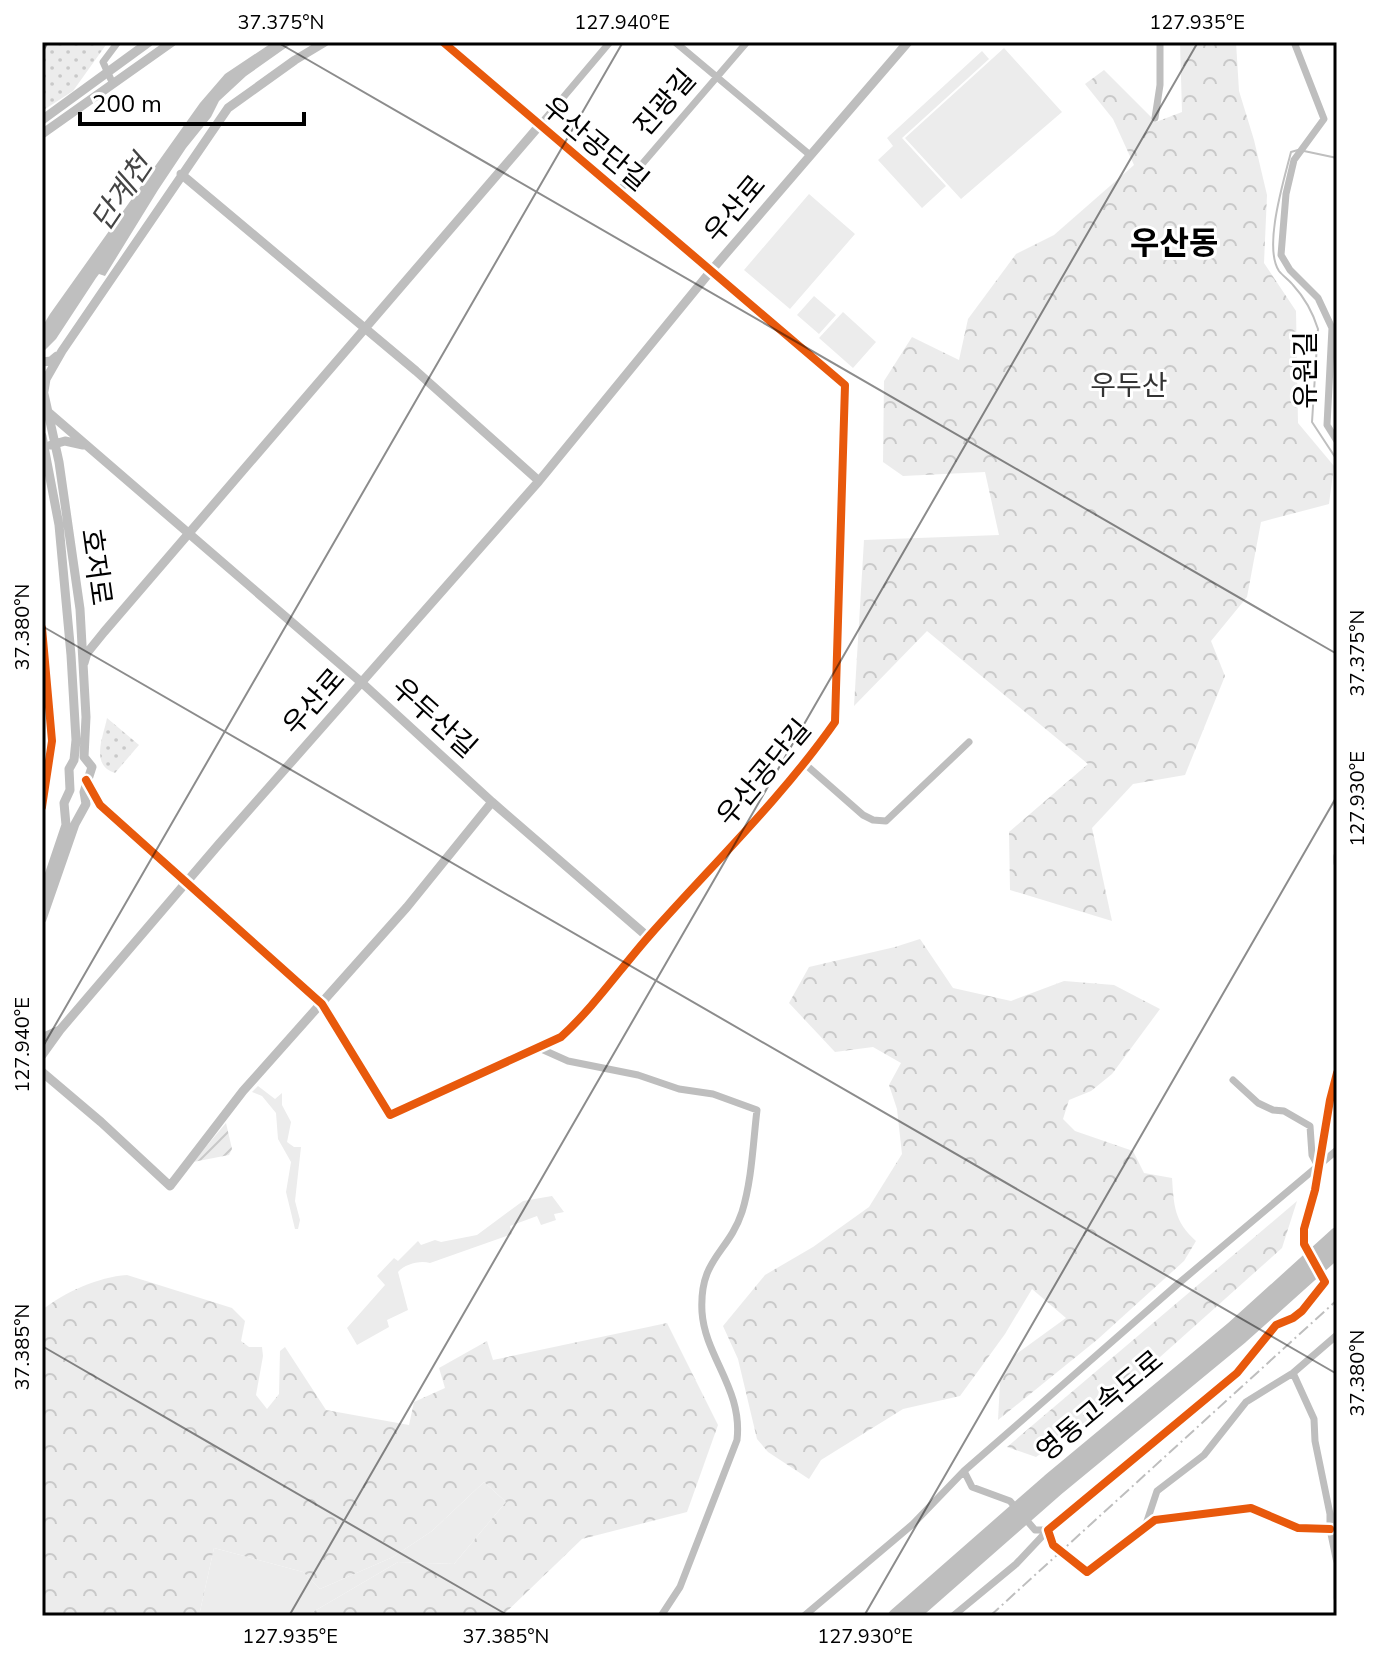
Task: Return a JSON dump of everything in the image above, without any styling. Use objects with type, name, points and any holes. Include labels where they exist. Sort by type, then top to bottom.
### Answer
[{"type":"highway","name":"영동고속도로","points":[[912,1616],[1054,1484],[1337,1234]]},
{"type":"highway","name":"영동고속도로","points":[[1054,1484],[1241,1337],[1337,1251]]},
{"type":"highway","name":"영동고속도로","points":[[895,1616],[1015,1520]]},
{"type":"street","points":[[113,84],[103,62],[118,42]]},
{"type":"street","points":[[42,120],[149,42]]},
{"type":"street","points":[[42,134],[172,42]]},
{"type":"street","points":[[43,389],[62,351],[228,108],[325,42]]},
{"type":"street","name":"우산공단길","points":[[86,780],[100,805],[322,1004],[390,1115],[561,1037],[805,764],[835,722],[845,385],[443,42]]},
{"type":"street","points":[[539,126],[610,42]]},
{"type":"street","points":[[675,42],[810,155]]},
{"type":"street","name":"진광길","points":[[618,192],[747,42]]},
{"type":"street","name":"우산로","points":[[42,1055],[49,1034],[539,481],[710,272],[908,42]]},
{"type":"street","points":[[1155,118],[1160,85],[1160,42]]},
{"type":"street","name":"유원길","points":[[1294,42],[1324,119],[1294,160],[1286,194],[1281,255],[1290,270],[1318,298],[1332,328],[1327,425],[1337,441]]},
{"type":"street","name":"우산공단길","points":[[364,328],[539,126]]},
{"type":"street","points":[[181,174],[539,481]]},
{"type":"street","points":[[84,663],[87,653],[104,632],[364,328]]},
{"type":"street","points":[[42,362],[51,361],[62,351]]},
{"type":"street","name":"호저로","points":[[43,389],[59,462],[82,624],[83,761]]},
{"type":"street","name":"우두산길","points":[[48,412],[361,682],[492,802],[648,937]]},
{"type":"street","name":"호저로","points":[[42,436],[59,525],[75,711],[83,761],[91,771],[86,780],[86,804]]},
{"type":"street","points":[[44,447],[74,441],[90,448]]},
{"type":"street","points":[[59,462],[69,447],[90,448]]},
{"type":"street","points":[[82,624],[90,634],[104,632]]},
{"type":"street","points":[[70,643],[83,643]]},
{"type":"street","points":[[805,764],[863,815],[886,821],[969,742]]},
{"type":"street","points":[[83,761],[103,773],[84,743]]},
{"type":"street","name":"호저로","points":[[42,896],[66,825],[64,803],[72,781],[69,769],[83,761]]},
{"type":"street","points":[[44,1072],[170,1186],[243,1091],[407,907],[492,802]]},
{"type":"street","points":[[42,919],[78,817],[86,804],[100,805]]},
{"type":"street","points":[[66,812],[71,817],[78,817]]},
{"type":"street","points":[[1337,856],[1337,863]]},
{"type":"street","points":[[539,1048],[568,1061],[638,1075],[679,1089],[713,1094],[757,1110],[742,1214],[705,1275],[703,1293],[702,1314],[708,1339],[724,1372],[736,1408],[739,1423],[737,1440],[680,1587],[661,1616]]},
{"type":"street","points":[[1304,1244],[1304,1229],[1315,1190],[1337,1073]]},
{"type":"street","points":[[1233,1080],[1258,1103],[1284,1111],[1310,1126],[1312,1155],[1318,1166]]},
{"type":"street","points":[[804,1616],[913,1524],[964,1471],[1179,1283],[1337,1150]]},
{"type":"street","points":[[953,1616],[1016,1564],[1048,1530],[1237,1373],[1276,1325],[1302,1311],[1325,1282]]},
{"type":"street","points":[[1145,1528],[1157,1491],[1204,1455],[1246,1402],[1293,1373],[1337,1335]]},
{"type":"street","points":[[1293,1373],[1314,1419],[1337,1563],[1337,1598]]},
{"type":"street","points":[[964,1471],[972,1487],[1010,1501],[1035,1530],[1048,1530]]},
{"type":"street","points":[[1048,1530],[1053,1545],[1087,1572],[1155,1520],[1251,1508],[1298,1528],[1330,1529]]},
{"type":"green space","points":[[42,42],[108,42],[73,91],[42,111]]},
{"type":"green space","name":"우두산","points":[[1180,42],[1236,42],[1239,91],[1267,195],[1264,263],[1296,311],[1298,423],[1334,466],[1329,504],[1261,522],[1247,597],[1211,641],[1225,676],[1185,775],[1133,784],[1092,828],[1112,921],[1010,890],[1009,832],[1088,764],[927,631],[854,706],[864,540],[999,535],[985,472],[903,476],[883,462],[884,381],[912,337],[959,360],[968,319],[1016,254],[1054,235],[1134,165],[1113,119],[1085,84],[1104,70],[1156,122],[1182,112]]},
{"type":"green space","points":[[1004,48],[1062,112],[961,199],[905,138]]},
{"type":"green space","points":[[982,51],[989,59],[902,138],[946,186],[922,208],[878,160],[893,146],[887,138]]},
{"type":"green space","points":[[809,194],[855,234],[790,309],[744,270]]},
{"type":"green space","points":[[814,296],[836,315],[819,334],[797,315]]},
{"type":"green space","points":[[843,312],[876,342],[853,368],[819,338]]},
{"type":"green space","points":[[107,718],[139,745],[115,773],[107,769],[100,757]]},
{"type":"green space","points":[[920,939],[953,988],[1011,1001],[1064,981],[1114,985],[1160,1009],[1112,1074],[1091,1091],[1069,1100],[1063,1119],[1075,1131],[1133,1151],[1144,1173],[1172,1178],[1176,1212],[1183,1227],[1196,1241],[1184,1261],[1098,1339],[998,1420],[1000,1382],[1015,1355],[1066,1318],[1032,1289],[1005,1334],[960,1396],[903,1409],[821,1460],[809,1479],[768,1452],[757,1439],[738,1359],[723,1326],[765,1275],[813,1247],[869,1207],[902,1154],[897,1109],[889,1085],[901,1063],[873,1047],[835,1052],[789,1003],[809,967]]},
{"type":"green space","points":[[258,1086],[275,1099],[282,1093],[282,1105],[291,1122],[287,1142],[301,1147],[295,1201],[300,1220],[298,1229],[295,1229],[286,1192],[291,1162],[278,1139],[276,1113],[262,1096],[252,1092]]},
{"type":"green space","points":[[226,1123],[232,1149],[229,1155],[193,1162]]},
{"type":"green space","points":[[552,1196],[564,1212],[554,1214],[556,1220],[541,1225],[537,1216],[510,1226],[512,1234],[430,1263],[417,1262],[401,1269],[398,1272],[408,1310],[387,1320],[389,1327],[357,1345],[347,1328],[385,1285],[377,1276],[394,1258],[398,1261],[418,1241],[421,1245],[435,1240],[441,1242],[477,1235],[523,1201]]},
{"type":"green space","points":[[1297,1201],[1282,1248],[1094,1416],[1036,1457],[1007,1447]]},
{"type":"green space","points":[[127,1275],[232,1308],[245,1321],[241,1341],[249,1347],[262,1347],[256,1395],[267,1409],[279,1394],[280,1351],[285,1347],[326,1410],[409,1425],[414,1402],[445,1388],[439,1368],[487,1341],[493,1360],[667,1323],[718,1425],[687,1512],[582,1539],[502,1616],[306,1616],[398,1562],[454,1564],[506,1502],[484,1482],[432,1531],[393,1557],[320,1589],[303,1572],[214,1548],[199,1616],[42,1616],[42,1310],[82,1286]]},
{"type":"green space","points":[[484,1482],[506,1502],[454,1564],[398,1562],[306,1616],[199,1616],[214,1548],[303,1572],[320,1589],[393,1557],[432,1531]]},
{"type":"shaded area","points":[[273,42],[294,42],[246,76],[219,101],[211,117],[158,190],[105,276],[99,274],[56,339],[42,353],[42,327],[50,314],[200,103],[225,74]]},
{"type":"waterway","points":[[1298,150],[1291,152],[1280,196],[1273,246],[1279,271],[1304,300],[1318,329],[1312,422],[1337,460]]},
{"type":"waterway","points":[[1304,151],[1337,158]]},
{"type":"tunnel","points":[[1304,1244],[1325,1282]]},
{"type":"railway","points":[[990,1616],[1337,1300]]},
{"type":"cycle path","points":[[86,780],[100,805],[322,1004],[390,1115],[561,1037],[769,805],[835,722],[845,385],[443,42]]},
{"type":"cycle path","points":[[42,628],[52,741],[42,807]]},
{"type":"cycle path","points":[[1330,1529],[1298,1528],[1251,1508],[1155,1520],[1087,1572],[1053,1545],[1048,1530],[1237,1373],[1276,1325],[1302,1311],[1325,1282],[1304,1244],[1304,1229],[1315,1190],[1337,1073]]},
{"type":"district","name":"우산동","points":[[1174,243]]},
{"type":"water label","name":"단계천","points":[[122,193]]}]
